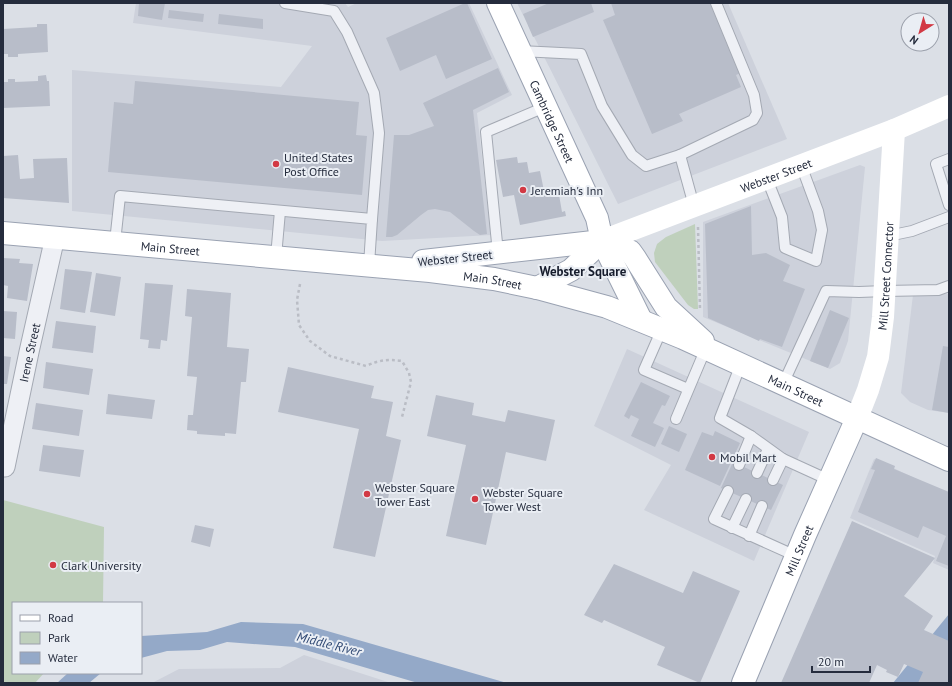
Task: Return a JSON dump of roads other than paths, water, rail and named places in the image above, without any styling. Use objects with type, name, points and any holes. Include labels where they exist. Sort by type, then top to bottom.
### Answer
[{"type":"main road","name":"Cambridge Street","points":[[501,4],[545,107],[597,218],[602,241],[641,320]]},
{"type":"main road","name":"Webster Street","points":[[374,266],[602,241],[696,213],[767,179],[894,130],[949,106]]},
{"type":"main road","name":"Mill Street Connector","points":[[857,418],[868,390],[878,357],[885,290],[894,130]]},
{"type":"main road","name":"Main Street","points":[[3,233],[430,271],[538,288],[607,307],[641,320],[948,458]]},
{"type":"main road","name":"Webster Street","points":[[538,288],[571,270],[602,241]]},
{"type":"main road","points":[[602,241],[630,251],[666,307],[710,350]]},
{"type":"main road","name":"Mill Street","points":[[743,683],[796,556],[857,418]]},
{"type":"street","name":"Irene Street","points":[[5,467],[55,237]]},
{"type":"lane","points":[[285,3],[334,11],[346,32],[374,93],[378,133],[372,218],[374,266]]},
{"type":"lane","points":[[520,51],[581,54],[602,106],[632,156],[646,166],[680,154],[753,120],[757,112],[754,95],[716,3]]},
{"type":"lane","points":[[498,253],[486,132],[545,107]]},
{"type":"lane","points":[[680,154],[696,213]]},
{"type":"lane","points":[[949,159],[936,164],[949,205]]},
{"type":"lane","points":[[767,179],[782,217],[785,248],[816,261],[822,230],[818,211],[801,165]]},
{"type":"lane","points":[[115,242],[120,196],[372,218]]},
{"type":"lane","points":[[276,257],[280,211]]},
{"type":"lane","points":[[888,236],[912,231],[949,217]]},
{"type":"lane","points":[[783,384],[826,291],[858,292],[885,290],[938,290],[949,286]]},
{"type":"lane","points":[[662,329],[644,370],[688,389]]},
{"type":"lane","points":[[676,419],[688,389],[710,350]]},
{"type":"lane","points":[[741,364],[720,418],[751,436],[783,459],[829,480]]},
{"type":"lane","points":[[739,465],[751,436]]},
{"type":"lane","points":[[757,473],[768,449]]},
{"type":"lane","points":[[772,480],[783,459]]},
{"type":"lane","points":[[728,491],[714,519],[796,556]]},
{"type":"lane","points":[[732,528],[746,499]]},
{"type":"lane","points":[[749,536],[762,506]]},
{"type":"water","points":[[949,614],[949,645],[919,683],[893,683]]},
{"type":"water","name":"Middle River","points":[[241,622],[303,624],[507,683],[418,683],[295,647],[227,642],[200,650],[167,651],[142,658],[142,636],[207,632]]},
{"type":"water","points":[[67,674],[100,674],[89,683],[57,683]]},
{"type":"place","name":"United States Post Office","points":[[276,164]]},
{"type":"place","name":"Jeremiah's Inn","points":[[523,190]]},
{"type":"place","name":"Mobil Mart","points":[[712,457]]},
{"type":"place","name":"Webster Square Tower East","points":[[367,494]]},
{"type":"place","name":"Webster Square Tower West","points":[[475,499]]},
{"type":"place","name":"Clark University","points":[[53,565]]},
{"type":"district","name":"Webster Square","points":[[583,271]]}]
